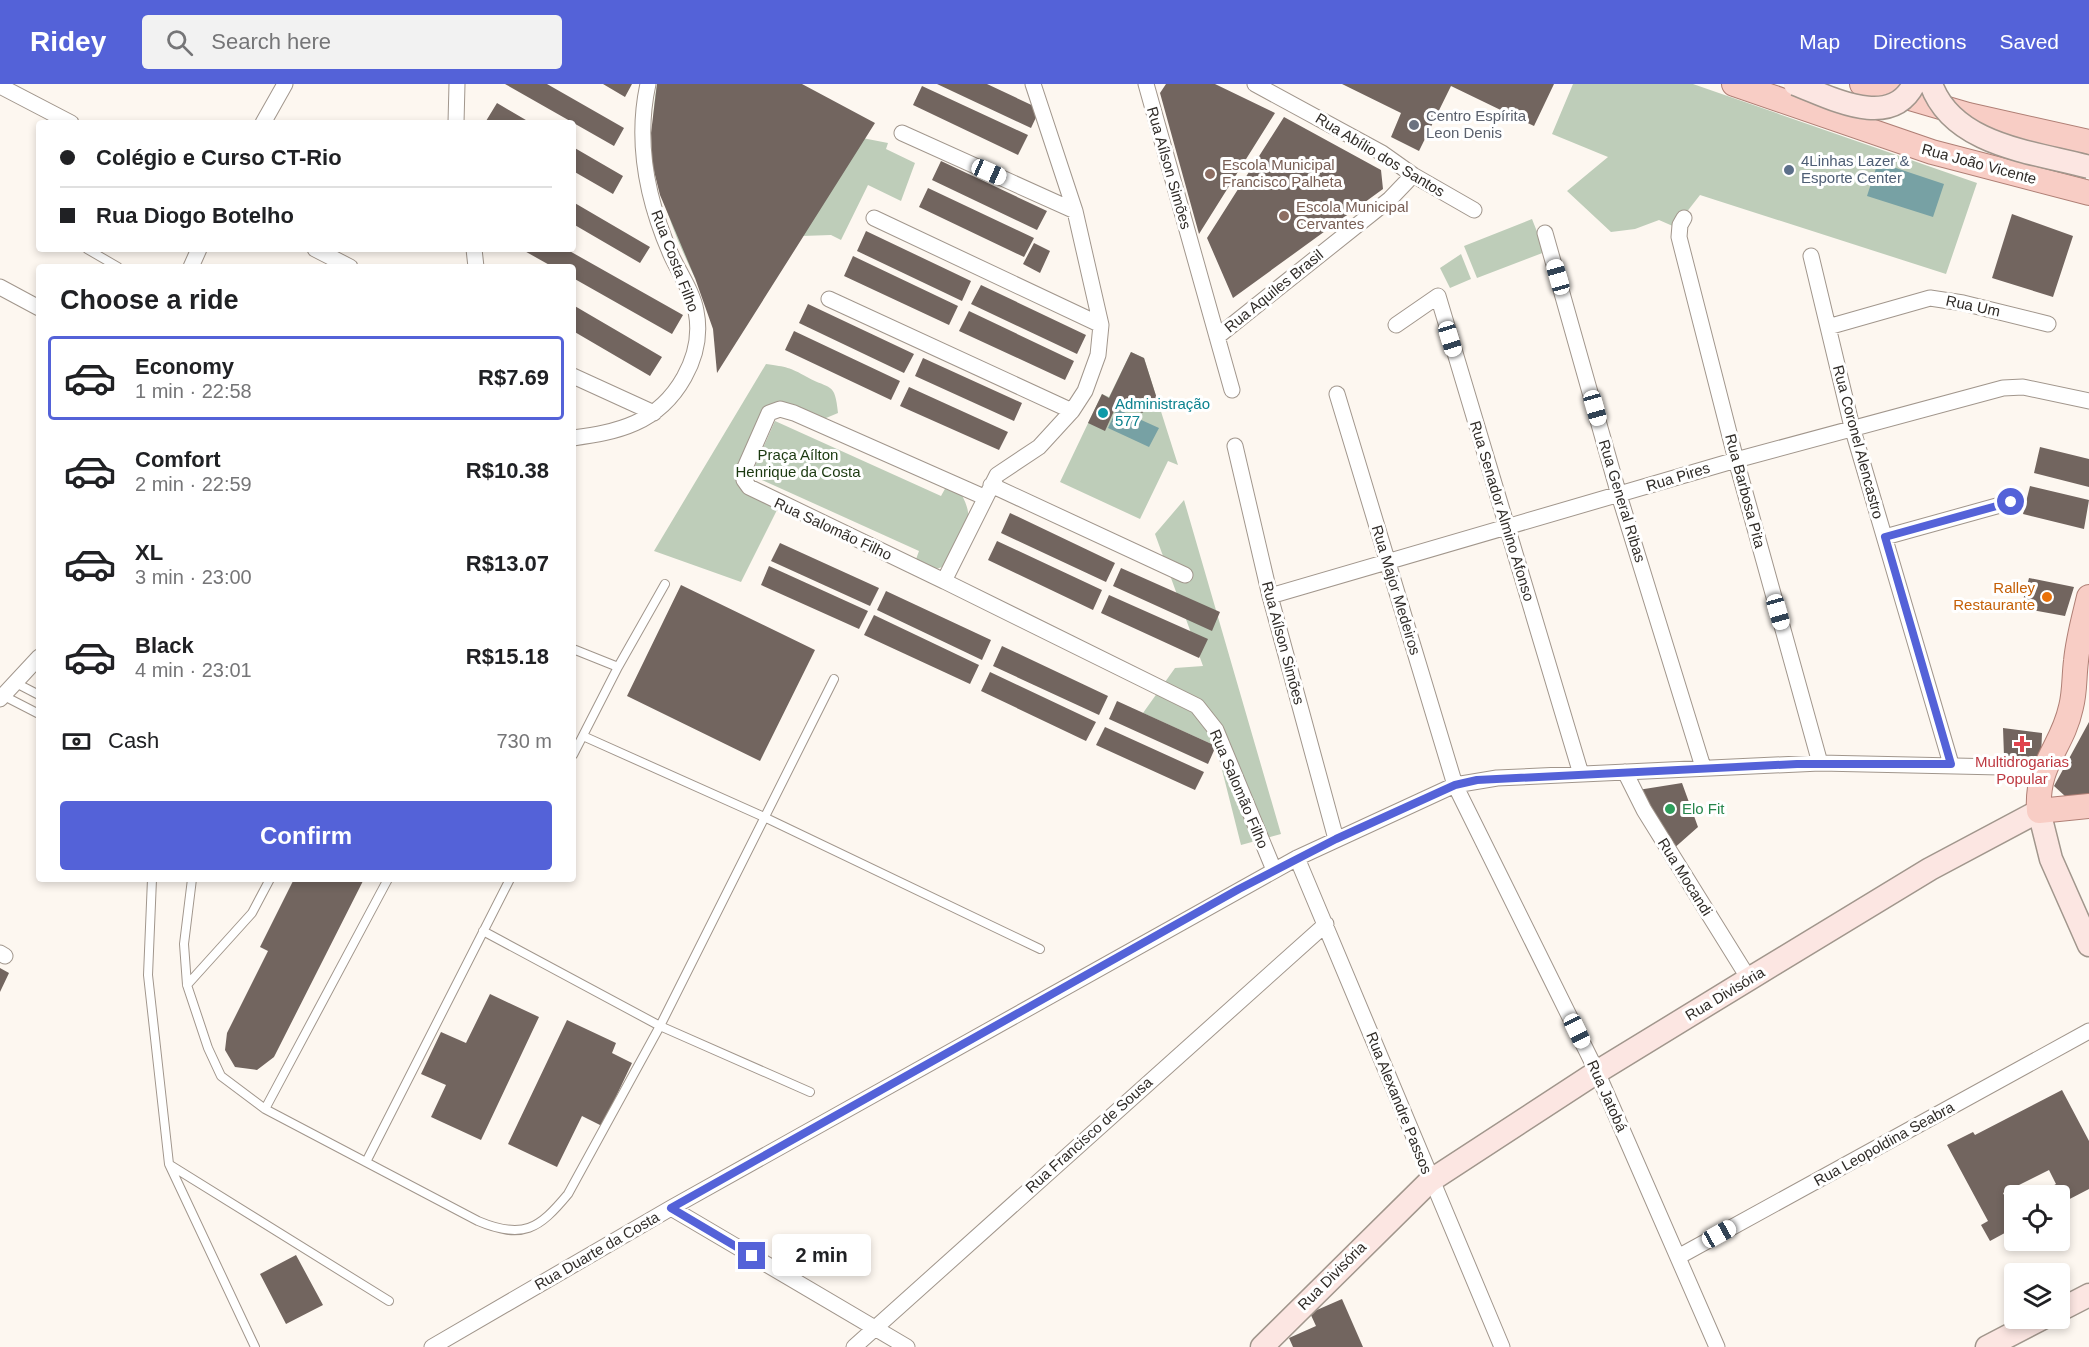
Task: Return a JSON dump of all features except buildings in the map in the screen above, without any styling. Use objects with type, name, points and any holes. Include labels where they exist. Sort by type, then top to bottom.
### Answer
[{"type":"main road","name":"Rua João Vicente","points":[[1734,84],[1788,93],[1932,152],[2089,193]]},
{"type":"main road","points":[[1788,93],[1794,94],[1801,84]]},
{"type":"main road","points":[[1862,84],[1968,115],[2089,142]]},
{"type":"main road","points":[[2089,597],[2080,637],[2079,678],[2068,718],[2044,768],[2039,785],[2039,811],[2089,806]]},
{"type":"street","points":[[265,120],[285,84]]},
{"type":"street","points":[[456,120],[457,84]]},
{"type":"street","name":"Rua Costa Filho","points":[[576,437],[614,431],[654,413],[682,382],[694,358],[697,332],[696,311],[658,223],[643,165],[648,84]]},
{"type":"street","points":[[944,581],[988,491],[1005,467],[1039,447],[1072,411],[1094,370],[1101,325],[1075,211],[1033,84]]},
{"type":"street","name":"Rua Aílson Simões","points":[[1146,84],[1232,390]]},
{"type":"street","name":"Rua Abílio dos Santos","points":[[1255,84],[1382,153],[1413,175],[1474,210]]},
{"type":"street","points":[[1788,93],[1874,109],[1888,107],[1901,100],[1914,84]]},
{"type":"street","points":[[1931,84],[1947,111],[1972,133],[2089,167]]},
{"type":"street","points":[[0,86],[65,120]]},
{"type":"street","points":[[902,133],[1075,211]]},
{"type":"street","name":"Rua Aquiles Brasil","points":[[1217,337],[1390,199],[1413,175]]},
{"type":"street","points":[[874,218],[1101,325]]},
{"type":"street","name":"Rua Barbosa Pita","points":[[1684,218],[1680,225],[1679,237],[1736,460],[1820,763]]},
{"type":"street","name":"Rua General Ribas","points":[[1545,233],[1619,495],[1703,767]]},
{"type":"street","points":[[321,252],[344,264]]},
{"type":"street","name":"Rua Coronel Alencastro","points":[[1811,256],[1852,428],[1951,764]]},
{"type":"street","points":[[0,287],[36,306]]},
{"type":"street","name":"Rua Senador Almino Afonso","points":[[1396,325],[1438,296],[1581,774]]},
{"type":"street","name":"Rua Um","points":[[1828,327],[1930,298],[1963,303],[2048,324]]},
{"type":"street","points":[[829,299],[1072,411]]},
{"type":"street","points":[[576,377],[654,413]]},
{"type":"street","name":"Rua Pires","points":[[1270,596],[1388,564],[1736,460],[2013,386],[2089,401]]},
{"type":"street","name":"Rua Major Medeiros","points":[[1337,394],[1455,785]]},
{"type":"street","name":"Rua Salomão Filho","points":[[1185,575],[988,491],[780,409],[769,413],[743,472],[749,488],[1197,705],[1216,730],[1274,870]]},
{"type":"street","name":"Rua Aílson Simões","points":[[1235,446],[1270,596],[1336,839]]},
{"type":"street","points":[[1885,537],[2011,502]]},
{"type":"street","points":[[1,696],[36,660]]},
{"type":"street","name":"Rua Duarte da Costa","points":[[432,1347],[671,1208],[1274,870],[1455,785],[1497,778],[1820,763],[1951,764],[2044,768]]},
{"type":"street","name":"Rua Mocandi","points":[[1625,772],[1644,810],[1749,979]]},
{"type":"street","name":"Rua Jatobá","points":[[1455,785],[1597,1072],[1717,1347]]},
{"type":"street","points":[[2039,811],[2050,859],[2089,945]]},
{"type":"street","name":"Rua Divisória","points":[[1265,1345],[1430,1180],[1597,1072],[1930,869],[2039,811]]},
{"type":"street","name":"Rua Alexandre Passos","points":[[1297,858],[1430,1180],[1502,1347]]},
{"type":"street","name":"Rua Francisco de Sousa","points":[[854,1347],[1326,924]]},
{"type":"street","name":"Rua Leopoldina Seabra","points":[[1678,1257],[2089,1031]]},
{"type":"street","points":[[671,1208],[907,1347]]},
{"type":"street","points":[[2070,1305],[2089,1295]]},
{"type":"street","points":[[1987,1347],[2022,1329]]},
{"type":"lane","points":[[92,252],[113,264]]},
{"type":"lane","points":[[576,749],[618,667],[665,584]]},
{"type":"lane","points":[[576,650],[618,667]]},
{"type":"lane","points":[[192,882],[184,944],[187,985],[208,1048],[221,1076],[265,1109],[500,1230],[517,1231],[534,1227],[568,1194],[660,1026],[834,679]]},
{"type":"lane","points":[[14,682],[36,693]]},
{"type":"lane","points":[[1,696],[36,713]]},
{"type":"lane","points":[[583,735],[764,817],[1040,949]]},
{"type":"lane","points":[[152,882],[148,917],[148,975],[169,1164],[255,1347]]},
{"type":"lane","points":[[187,985],[252,913],[268,882]]},
{"type":"lane","points":[[265,1109],[386,882]]},
{"type":"lane","points":[[366,1162],[508,882]]},
{"type":"lane","points":[[483,931],[660,1026],[810,1092]]},
{"type":"lane","points":[[169,1164],[389,1301]]},
{"type":"green space","points":[[657,84],[717,84],[847,135],[888,143],[886,149],[915,163],[901,201],[868,185],[841,240],[831,235],[773,237],[695,278],[674,231],[655,160],[653,136]]},
{"type":"green space","name":"4Linhas Lazer & Esporte Center","points":[[1573,84],[1693,84],[1977,183],[1946,274],[1700,195],[1675,227],[1659,220],[1635,229],[1611,232],[1567,191],[1608,157],[1552,134]]},
{"type":"green space","points":[[1532,219],[1545,252],[1477,278],[1464,246]]},
{"type":"green space","points":[[1461,254],[1471,279],[1450,288],[1440,268]]},
{"type":"green space","points":[[1131,352],[1144,358],[1178,465],[1168,461],[1140,519],[1060,482],[1102,394],[1109,397]]},
{"type":"green space","points":[[766,364],[792,369],[830,388],[835,396],[838,413],[819,421],[777,402],[743,472],[780,504],[741,582],[654,551]]},
{"type":"green space","name":"Praça Aílton Henrique da Costa","points":[[775,421],[941,496],[946,487],[962,495],[968,511],[967,522],[945,564],[935,569],[924,567],[915,562],[919,551],[751,475]]},
{"type":"green space","points":[[1184,500],[1281,834],[1241,845],[1216,746],[1143,713],[1175,668],[1203,666],[1155,534]]},
{"type":"water","points":[[1878,162],[1944,184],[1933,217],[1867,196]]},
{"type":"water","points":[[1117,409],[1159,428],[1149,447],[1108,428]]},
{"type":"place","name":"Centro Espírita Leon Denis","points":[[1414,125]]},
{"type":"place","name":"4Linhas Lazer & Esporte Center","points":[[1789,170]]},
{"type":"place","name":"Escola Municipal Francisco Palheta","points":[[1210,174]]},
{"type":"place","name":"Escola Municipal Cervantes","points":[[1284,216]]},
{"type":"place","name":"Administração 577","points":[[1103,413]]},
{"type":"place","name":"Ralley Restaurante","points":[[2047,597]]},
{"type":"place","name":"Multidrogarias Popular","points":[[2022,744]]},
{"type":"place","name":"Elo Fit","points":[[1670,809]]},
{"type":"route","points":[[752,1256],[671,1208],[1239,889],[1316,848],[1455,785],[1497,778],[1725,766],[1843,763],[1951,764],[1885,537],[2011,502]]}]
